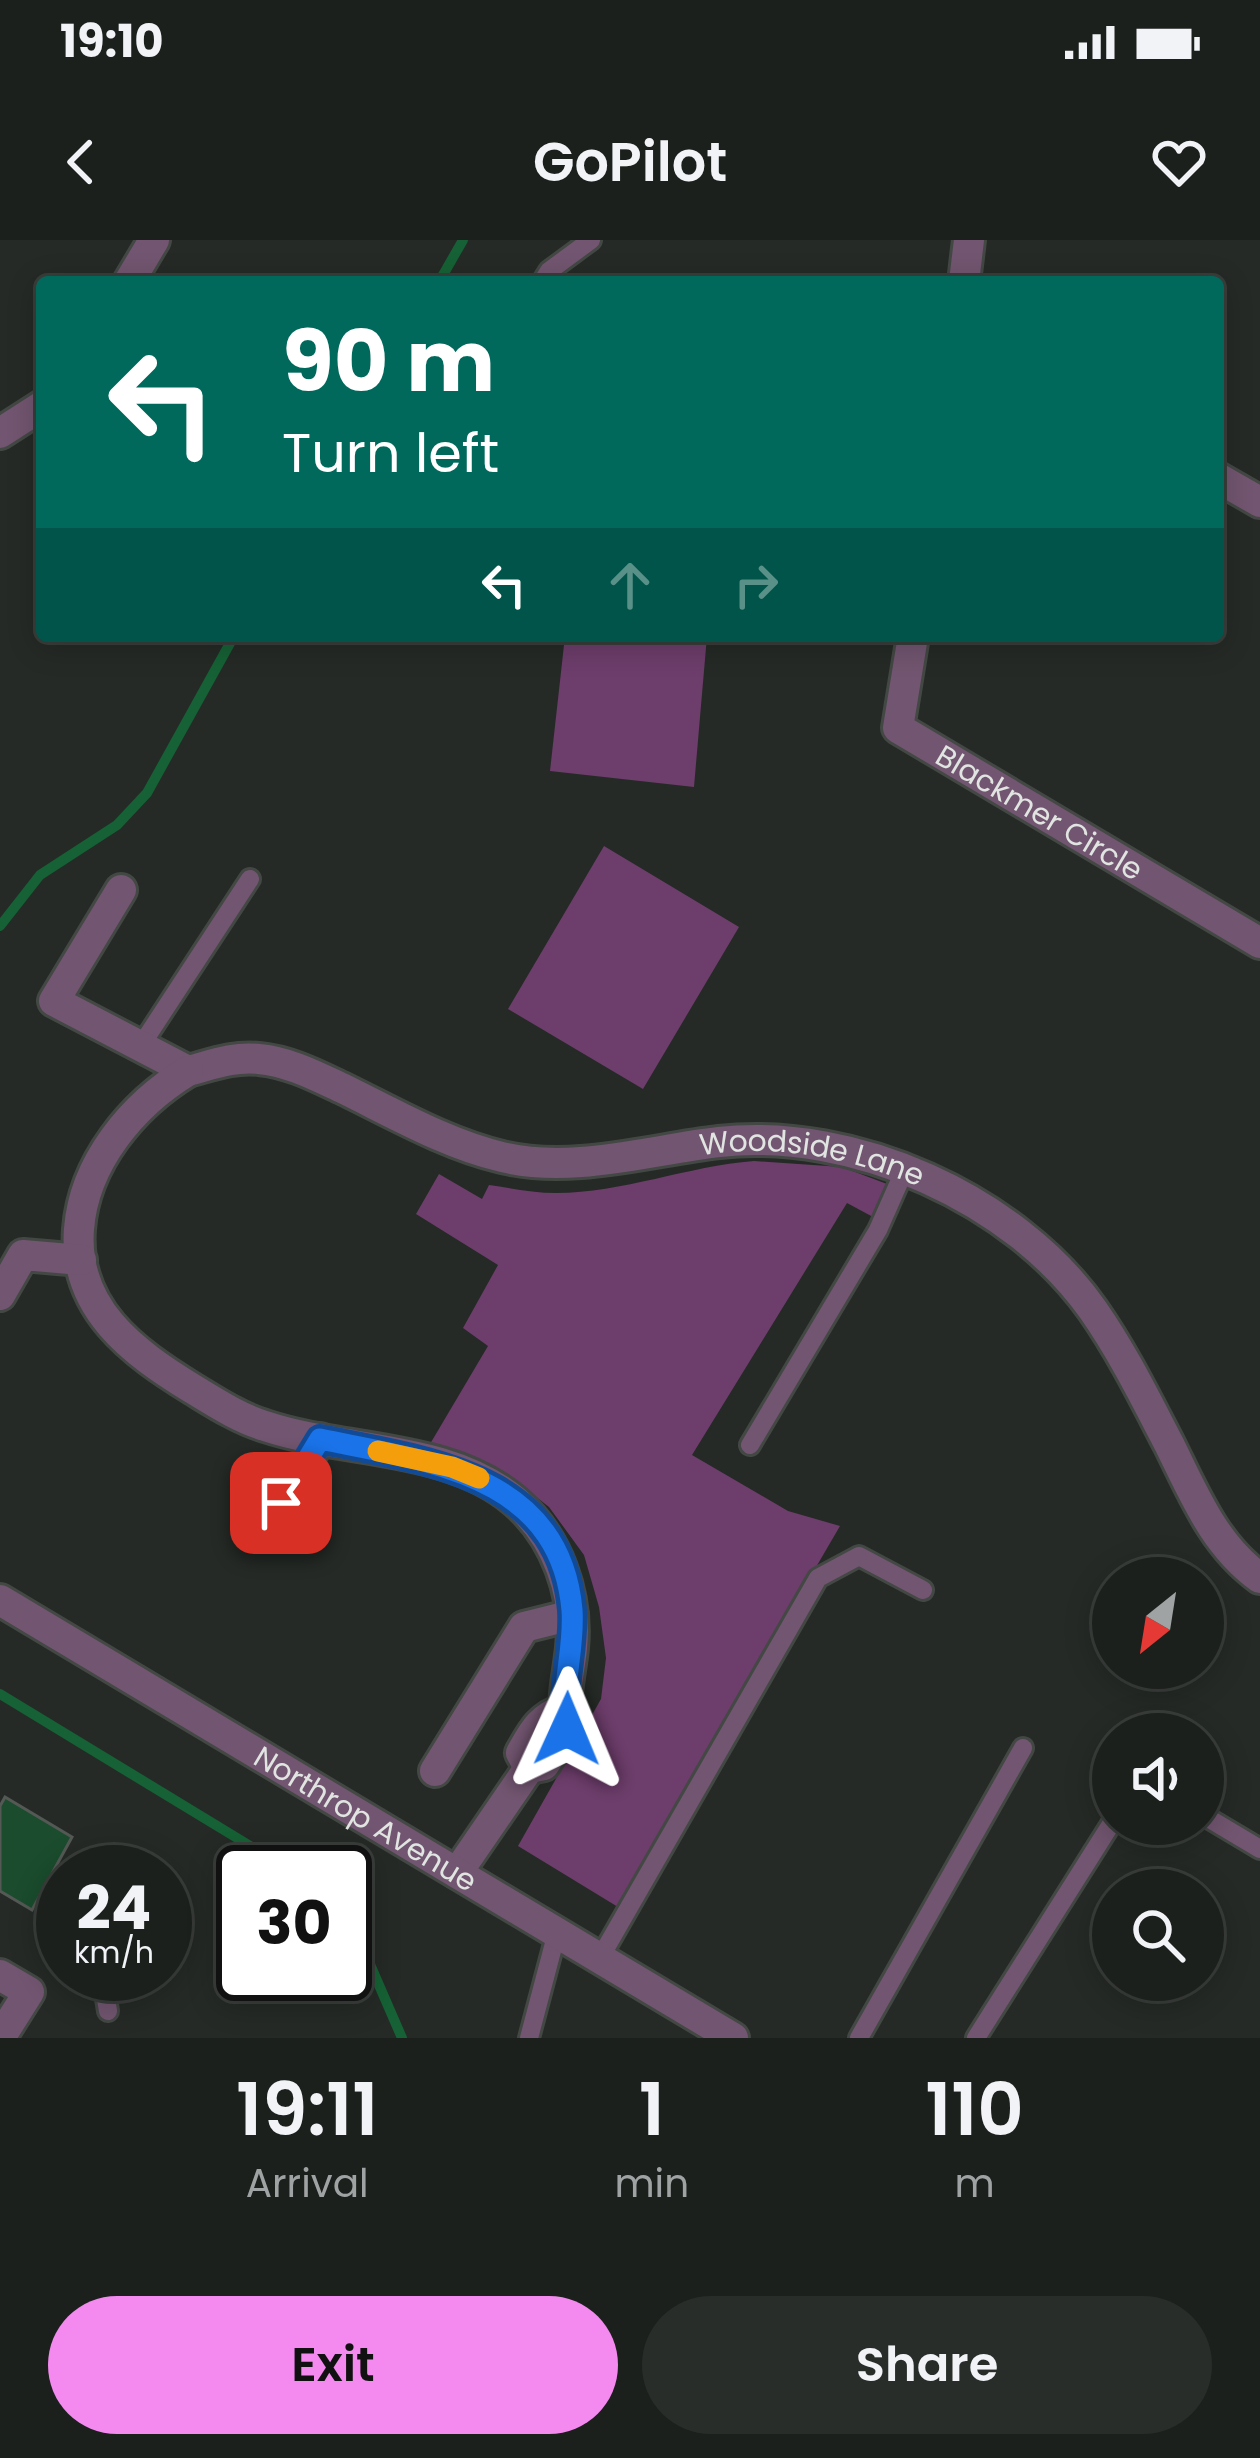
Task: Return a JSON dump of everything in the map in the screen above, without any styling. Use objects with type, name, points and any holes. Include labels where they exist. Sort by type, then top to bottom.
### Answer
[{"type":"street","points":[[133,276],[154,240]]},
{"type":"street","points":[[965,276],[969,240]]},
{"type":"street","points":[[0,433],[36,410]]},
{"type":"street","points":[[1224,481],[1260,502]]},
{"type":"street","name":"Blackmer Circle","points":[[912,642],[898,728],[1260,943]]},
{"type":"street","points":[[121,890],[54,1001],[188,1072]]},
{"type":"street","name":"Woodside Lane","points":[[457,1873],[529,1768],[544,1765],[567,1729],[564,1710],[572,1615],[565,1576],[533,1520],[500,1490],[452,1467],[268,1427],[236,1414],[143,1359],[115,1334],[98,1310],[81,1260],[80,1208],[103,1154],[146,1102],[188,1072],[235,1058],[296,1066],[453,1142],[517,1160],[578,1162],[725,1142],[778,1142],[822,1146],[905,1169],[956,1192],[1006,1224],[1083,1296],[1122,1352],[1214,1530],[1260,1578]]},
{"type":"street","points":[[0,1295],[23,1255],[81,1260]]},
{"type":"street","points":[[262,1534],[320,1439]]},
{"type":"street","name":"Northrop Avenue","points":[[0,1600],[734,2038]]},
{"type":"street","points":[[434,1772],[524,1627],[572,1615]]},
{"type":"street","points":[[0,1975],[29,1992],[0,2038]]},
{"type":"lane","points":[[546,276],[591,240]]},
{"type":"lane","points":[[140,1047],[250,879]]},
{"type":"lane","points":[[751,1445],[878,1230],[905,1169]]},
{"type":"lane","points":[[600,1958],[818,1578],[859,1556],[923,1590]]},
{"type":"lane","points":[[859,2038],[1022,1748]]},
{"type":"lane","points":[[1224,1828],[1260,1849]]},
{"type":"lane","points":[[976,2038],[1097,1845]]},
{"type":"lane","points":[[529,2038],[556,1932]]},
{"type":"lane","points":[[106,2001],[108,2011]]},
{"type":"shaded area","points":[[564,642],[706,642],[694,787],[550,771]]},
{"type":"shaded area","points":[[604,846],[739,927],[643,1089],[508,1009]]},
{"type":"shaded area","points":[[754,1161],[842,1167],[887,1184],[888,1193],[873,1217],[847,1203],[692,1455],[788,1511],[840,1526],[618,1907],[518,1846],[601,1699],[606,1658],[599,1607],[584,1555],[549,1507],[504,1472],[430,1444],[488,1346],[463,1328],[498,1265],[416,1214],[439,1174],[482,1199],[489,1185],[581,1192]]},
{"type":"building","points":[[5,1797],[72,1837],[68,1845],[36,1845],[32,1910],[0,1891],[0,1806]]},
{"type":"waterway","points":[[442,276],[463,240]]},
{"type":"waterway","points":[[0,926],[40,875],[117,825],[147,793],[231,642]]},
{"type":"waterway","points":[[0,1694],[249,1845]]},
{"type":"waterway","points":[[372,1969],[402,2038]]},
{"type":"slow traffic","points":[[378,1451],[452,1467],[479,1478]]},
{"type":"route","points":[[281,1503],[320,1439],[452,1467],[484,1480],[514,1501],[551,1547],[572,1606],[564,1710],[567,1729]]}]
